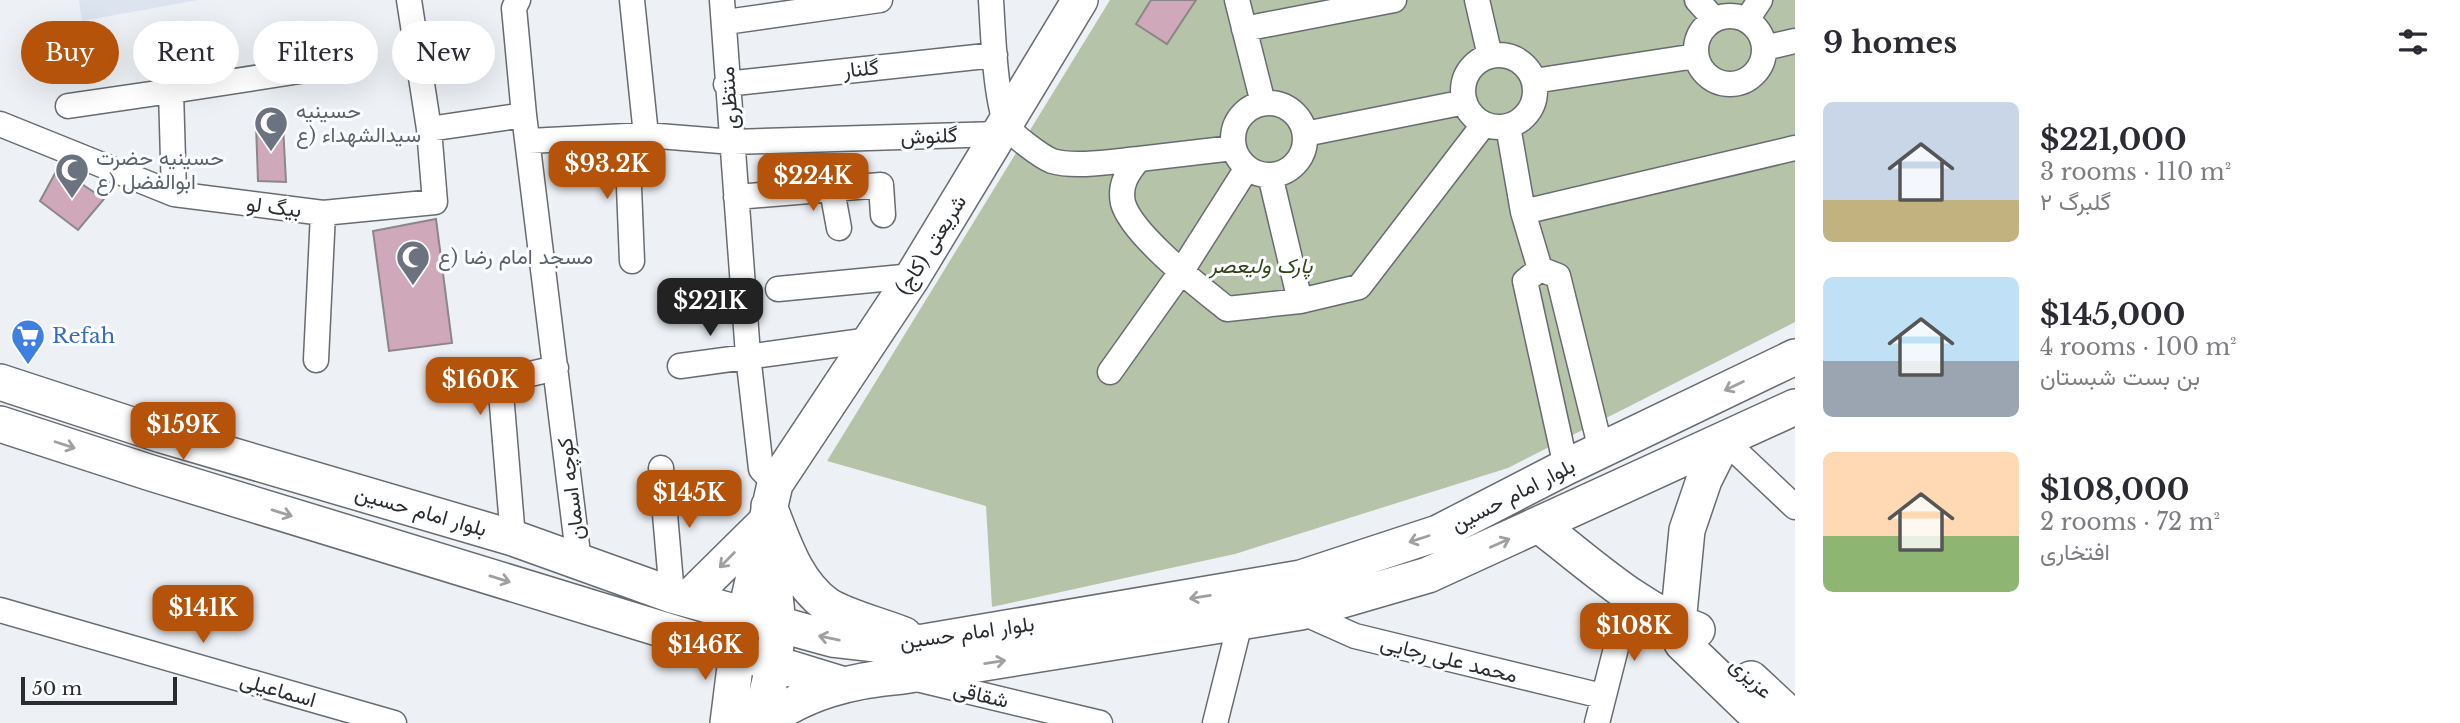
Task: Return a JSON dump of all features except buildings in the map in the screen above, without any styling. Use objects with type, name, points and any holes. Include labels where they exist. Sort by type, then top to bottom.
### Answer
[{"type":"main road","name":"شریعتی (کاج)","points":[[771,504],[870,340],[1003,130],[1080,0]]},
{"type":"main road","name":"بلوار امام حسین","points":[[0,383],[162,435],[513,538],[680,597],[832,639],[876,644],[924,642],[1301,578],[1438,533],[1566,467],[1795,357]]},
{"type":"main road","name":"بلوار امام حسین","points":[[0,424],[151,473],[844,685],[861,680],[903,676],[1301,612],[1428,575],[1795,407]]},
{"type":"main road","points":[[151,473],[162,435]]},
{"type":"main road","points":[[1539,526],[1630,593],[1678,623],[1687,530],[1704,480],[1724,440]]},
{"type":"main road","points":[[680,597],[771,504]]},
{"type":"main road","points":[[745,722],[737,651],[771,504]]},
{"type":"main road","points":[[745,722],[774,663],[778,625],[771,504]]},
{"type":"main road","points":[[771,504],[789,557],[808,586],[828,606],[924,642]]},
{"type":"main road","name":"عزیزی","points":[[1678,623],[1698,630],[1795,720]]},
{"type":"main road","name":"عزیزی","points":[[1678,623],[1682,643],[1765,723]]},
{"type":"main road","points":[[745,722],[806,696],[844,685]]},
{"type":"street","points":[[410,0],[429,129],[524,115]]},
{"type":"street","name":"کوچه اسمان","points":[[518,0],[514,8],[524,115],[579,562]]},
{"type":"street","points":[[632,0],[637,137],[632,261]]},
{"type":"street","points":[[724,11],[880,0]]},
{"type":"street","points":[[991,0],[1003,130],[1053,161],[1093,163],[1139,159],[1250,164],[1293,166],[1304,146],[1305,134],[1295,114],[1275,103],[1263,103],[1252,106],[1236,124],[1250,164],[1300,301]]},
{"type":"street","points":[[1237,0],[1263,103]]},
{"type":"street","points":[[1244,29],[1394,0]]},
{"type":"street","points":[[1477,0],[1490,56]]},
{"type":"street","points":[[1697,0],[1714,19]]},
{"type":"street","points":[[1753,10],[1764,48],[1763,59],[1750,77],[1729,84],[1708,76],[1696,57],[1699,35],[1714,19],[1753,10]]},
{"type":"street","name":"منتظری","points":[[724,11],[726,84],[733,142],[748,355],[761,469],[771,504]]},
{"type":"street","points":[[1764,48],[1795,41]]},
{"type":"street","name":"گلنار","points":[[726,84],[995,55]]},
{"type":"street","points":[[1501,55],[1522,63],[1534,80],[1533,104],[1518,122],[1496,125],[1475,119],[1465,102],[1463,91],[1471,69],[1490,56],[1501,55]]},
{"type":"street","points":[[1534,80],[1696,57]]},
{"type":"street","points":[[68,106],[253,78]]},
{"type":"street","points":[[171,91],[174,194]]},
{"type":"street","points":[[1305,134],[1465,102]]},
{"type":"street","name":"بیگ لو","points":[[0,124],[174,194],[323,213],[435,202],[429,129]]},
{"type":"street","points":[[1139,159],[1124,177],[1123,203],[1143,233],[1181,272],[1227,309],[1300,301],[1359,287],[1496,125]]},
{"type":"street","points":[[1496,125],[1540,269]]},
{"type":"street","name":"گلنوش","points":[[529,141],[637,137],[733,142],[1003,130]]},
{"type":"street","points":[[1523,212],[1795,148]]},
{"type":"street","points":[[1110,372],[1181,272],[1250,164]]},
{"type":"street","points":[[736,197],[881,185],[883,215]]},
{"type":"street","points":[[832,190],[839,228]]},
{"type":"street","points":[[316,360],[323,213]]},
{"type":"street","points":[[1540,269],[1558,276],[1601,450]]},
{"type":"street","points":[[1540,269],[1525,281],[1566,467]]},
{"type":"street","points":[[778,289],[913,276]]},
{"type":"street","points":[[680,366],[870,340]]},
{"type":"street","points":[[513,538],[500,382],[556,368]]},
{"type":"street","points":[[1724,440],[1795,507]]},
{"type":"street","points":[[661,468],[680,597]]},
{"type":"street","points":[[1597,723],[1630,593]]},
{"type":"street","name":"اسماعیلی","points":[[0,610],[394,723]]},
{"type":"street","name":"محمد علی رجایی","points":[[1301,612],[1355,636],[1602,696]]},
{"type":"street","points":[[1215,723],[1240,623]]},
{"type":"street","name":"شقاقی","points":[[903,676],[1100,723]]},
{"type":"shaded area","points":[[79,0],[198,0],[82,21]]},
{"type":"green space","name":"پارک ولیعصر","points":[[1110,0],[1795,0],[1795,322],[1508,468],[1235,554],[992,607],[986,506],[827,461]]},
{"type":"place","name":"حسینیه سیدالشهداء (ع","points":[[271,153]]},
{"type":"place","name":"حسینیه حضرت ابوالفضل (ع","points":[[72,200]]},
{"type":"place","name":"مسجد امام رضا (ع","points":[[413,287]]},
{"type":"place","name":"Refah","points":[[28,366]]}]
